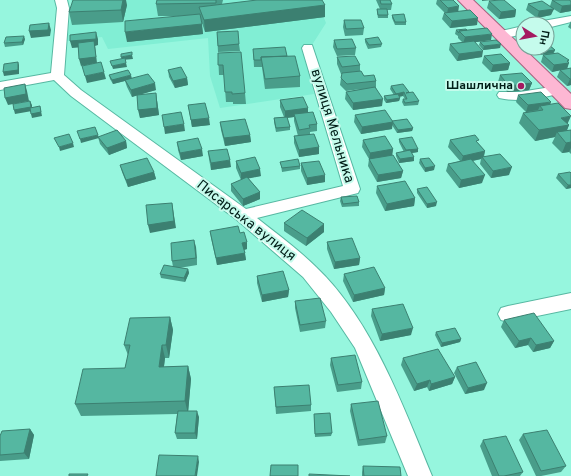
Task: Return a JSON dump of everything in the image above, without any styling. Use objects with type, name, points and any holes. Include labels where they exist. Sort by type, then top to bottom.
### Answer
[{"type":"main road","points":[[465,0],[571,104]]},
{"type":"street","points":[[0,86],[57,76],[63,8],[61,0]]},
{"type":"street","points":[[555,22],[571,19]]},
{"type":"street","points":[[500,34],[515,31]]},
{"type":"street","name":"вулиця Мельника","points":[[243,216],[352,189],[308,48]]},
{"type":"street","name":"Писарська вулиця","points":[[57,76],[76,93],[243,216],[310,272],[338,306],[364,344],[420,476]]},
{"type":"street","points":[[504,95],[520,96],[557,90]]},
{"type":"street","points":[[508,314],[571,301]]},
{"type":"shaded area","points":[[71,0],[317,0],[326,23],[312,45],[303,47],[314,94],[220,108],[210,76],[208,38],[108,49],[102,37],[67,41],[72,6]]},
{"type":"building","points":[[73,0],[123,0],[121,10],[69,12]]},
{"type":"building","points":[[157,0],[216,0],[216,3],[156,4]]},
{"type":"building","points":[[257,0],[322,0],[325,5],[204,20],[199,7]]},
{"type":"building","points":[[380,0],[390,0],[392,4],[381,4]]},
{"type":"building","points":[[440,0],[453,0],[459,6],[448,8]]},
{"type":"building","points":[[504,0],[516,10],[501,12],[489,1]]},
{"type":"building","points":[[552,0],[569,0],[571,1],[571,5],[562,6]]},
{"type":"building","points":[[542,1],[554,9],[539,11],[528,4]]},
{"type":"building","points":[[377,9],[387,9],[388,15],[378,15]]},
{"type":"building","points":[[470,10],[478,18],[452,21],[444,13]]},
{"type":"building","points":[[200,14],[202,24],[125,32],[125,21]]},
{"type":"building","points":[[404,14],[406,22],[395,22],[392,15]]},
{"type":"building","points":[[344,20],[361,20],[364,28],[346,29]]},
{"type":"building","points":[[49,23],[48,30],[29,31],[30,25]]},
{"type":"building","points":[[487,28],[492,34],[465,37],[459,31]]},
{"type":"building","points":[[456,30],[467,30],[459,31],[459,33]]},
{"type":"building","points":[[238,31],[239,44],[218,46],[217,32]]},
{"type":"building","points":[[96,32],[96,39],[70,41],[70,35]]},
{"type":"building","points":[[24,36],[22,42],[4,43],[6,37]]},
{"type":"building","points":[[378,37],[382,44],[369,45],[365,39]]},
{"type":"building","points":[[352,39],[356,48],[337,49],[334,40]]},
{"type":"building","points":[[496,40],[501,44],[484,46],[480,42]]},
{"type":"building","points":[[94,41],[96,57],[79,59],[78,43]]},
{"type":"building","points":[[474,41],[483,51],[459,54],[450,44]]},
{"type":"building","points":[[285,47],[287,56],[261,57],[261,60],[254,60],[253,49]]},
{"type":"building","points":[[132,52],[132,55],[121,57],[121,54]]},
{"type":"building","points":[[241,52],[245,93],[232,94],[232,92],[225,92],[223,65],[218,65],[218,53]]},
{"type":"building","points":[[555,53],[558,53],[569,60],[567,61],[569,63],[554,65],[544,56],[555,56]]},
{"type":"building","points":[[501,54],[510,63],[493,65],[484,56]]},
{"type":"building","points":[[295,56],[300,76],[265,79],[261,57]]},
{"type":"building","points":[[355,56],[360,65],[342,67],[337,57]]},
{"type":"building","points":[[125,58],[126,63],[112,66],[110,61]]},
{"type":"building","points":[[18,62],[18,70],[3,72],[4,64]]},
{"type":"building","points":[[101,62],[104,72],[85,76],[82,66]]},
{"type":"building","points":[[181,67],[187,78],[173,81],[168,70]]},
{"type":"building","points":[[571,68],[571,79],[560,70]]},
{"type":"building","points":[[128,70],[131,75],[112,80],[109,75]]},
{"type":"building","points":[[361,71],[364,76],[374,75],[376,81],[347,84],[341,78],[342,73]]},
{"type":"building","points":[[522,73],[532,83],[509,86],[500,75]]},
{"type":"building","points":[[148,74],[155,83],[131,90],[125,80]]},
{"type":"building","points":[[25,84],[26,94],[5,98],[4,88]]},
{"type":"building","points":[[403,84],[409,92],[406,93],[413,92],[419,101],[405,103],[403,99],[407,99],[404,92],[396,94],[391,86]]},
{"type":"building","points":[[375,87],[383,99],[353,103],[346,92]]},
{"type":"building","points":[[541,92],[551,102],[528,105],[518,95]]},
{"type":"building","points":[[156,93],[157,108],[138,110],[137,95]]},
{"type":"building","points":[[398,94],[400,98],[387,100],[384,96]]},
{"type":"building","points":[[303,97],[308,108],[285,111],[280,100]]},
{"type":"building","points":[[30,101],[31,107],[14,110],[13,104]]},
{"type":"building","points":[[205,103],[209,118],[191,120],[188,105]]},
{"type":"building","points":[[558,103],[571,116],[561,118],[569,125],[539,130],[523,113],[543,110],[540,106]]},
{"type":"building","points":[[40,106],[41,112],[31,114],[30,108]]},
{"type":"building","points":[[385,110],[393,122],[362,127],[355,115]]},
{"type":"building","points":[[181,112],[184,124],[164,127],[162,115]]},
{"type":"building","points":[[313,112],[317,124],[309,125],[310,128],[299,130],[294,114]]},
{"type":"building","points":[[287,117],[290,127],[276,128],[274,118]]},
{"type":"building","points":[[245,119],[250,135],[224,138],[220,122]]},
{"type":"building","points":[[407,119],[413,128],[398,130],[392,121]]},
{"type":"building","points":[[95,127],[98,135],[80,139],[77,131]]},
{"type":"building","points":[[117,130],[126,141],[107,148],[98,137]]},
{"type":"building","points":[[571,130],[571,142],[566,143],[557,132]]},
{"type":"building","points":[[69,134],[73,143],[59,147],[54,138]]},
{"type":"building","points":[[314,134],[319,147],[299,150],[294,136]]},
{"type":"building","points":[[475,135],[479,140],[476,141],[485,151],[463,156],[450,140]]},
{"type":"building","points":[[385,136],[393,149],[370,153],[363,140]]},
{"type":"building","points":[[412,137],[418,149],[406,150],[399,139]]},
{"type":"building","points":[[198,138],[202,149],[180,153],[177,142]]},
{"type":"building","points":[[227,149],[230,160],[211,163],[208,151]]},
{"type":"building","points":[[410,150],[414,157],[400,159],[396,153]]},
{"type":"building","points":[[500,154],[512,167],[493,171],[482,157]]},
{"type":"building","points":[[393,155],[403,171],[378,175],[369,159]]},
{"type":"building","points":[[255,157],[260,169],[241,173],[236,161]]},
{"type":"building","points":[[147,158],[154,172],[126,180],[120,165]]},
{"type":"building","points":[[429,158],[435,166],[425,168],[420,159]]},
{"type":"building","points":[[298,159],[300,166],[282,168],[280,162]]},
{"type":"building","points":[[471,159],[485,175],[461,180],[448,164]]},
{"type":"building","points":[[319,161],[325,175],[307,178],[301,163]]},
{"type":"building","points":[[570,172],[571,185],[568,185],[558,174]]},
{"type":"building","points":[[247,177],[260,192],[243,199],[231,184]]},
{"type":"building","points":[[405,181],[415,198],[387,204],[377,186]]},
{"type":"building","points":[[427,187],[437,202],[427,204],[417,189]]},
{"type":"building","points":[[357,196],[359,202],[343,204],[341,197]]},
{"type":"building","points":[[172,203],[174,221],[148,225],[146,205]]},
{"type":"building","points":[[302,210],[324,224],[307,238],[284,223]]},
{"type":"building","points":[[238,226],[240,233],[244,232],[247,242],[242,243],[245,253],[216,258],[210,231]]},
{"type":"building","points":[[352,238],[360,258],[335,262],[327,242]]},
{"type":"building","points":[[194,240],[196,258],[172,261],[171,243]]},
{"type":"building","points":[[164,265],[188,269],[184,278],[160,274]]},
{"type":"building","points":[[374,267],[385,288],[354,295],[344,274]]},
{"type":"building","points":[[283,271],[289,290],[262,295],[257,276]]},
{"type":"building","points":[[320,298],[326,321],[300,325],[295,301]]},
{"type":"building","points":[[403,304],[413,328],[382,334],[372,309]]},
{"type":"building","points":[[534,313],[554,341],[536,345],[531,338],[519,341],[504,320]]},
{"type":"building","points":[[170,317],[166,345],[162,345],[159,367],[188,366],[185,401],[75,404],[83,369],[125,368],[130,345],[124,345],[130,318]]},
{"type":"building","points":[[455,328],[461,339],[442,343],[436,332]]},
{"type":"building","points":[[438,349],[455,377],[431,384],[430,380],[417,384],[403,358]]},
{"type":"building","points":[[355,355],[362,382],[338,385],[331,358]]},
{"type":"building","points":[[476,362],[487,383],[468,388],[457,367]]},
{"type":"building","points":[[309,385],[311,405],[276,407],[274,387]]},
{"type":"building","points":[[378,401],[387,436],[359,440],[351,404]]},
{"type":"building","points":[[178,411],[197,411],[195,433],[175,433]]},
{"type":"building","points":[[330,413],[332,433],[315,434],[314,414]]},
{"type":"building","points":[[30,429],[24,453],[0,455],[0,436],[2,431]]},
{"type":"building","points":[[547,430],[566,466],[541,471],[523,434]]},
{"type":"building","points":[[506,436],[523,472],[499,476],[483,440]]},
{"type":"building","points":[[159,455],[198,456],[195,476],[156,476]]},
{"type":"building","points":[[271,465],[298,465],[298,476],[270,476]]},
{"type":"building","points":[[363,466],[400,467],[401,476],[364,476]]},
{"type":"building","points":[[69,474],[88,474],[87,476],[69,476]]},
{"type":"building","points":[[309,474],[350,476],[309,476]]},
{"type":"place","name":"Шашлична","points":[[521,86]]}]
